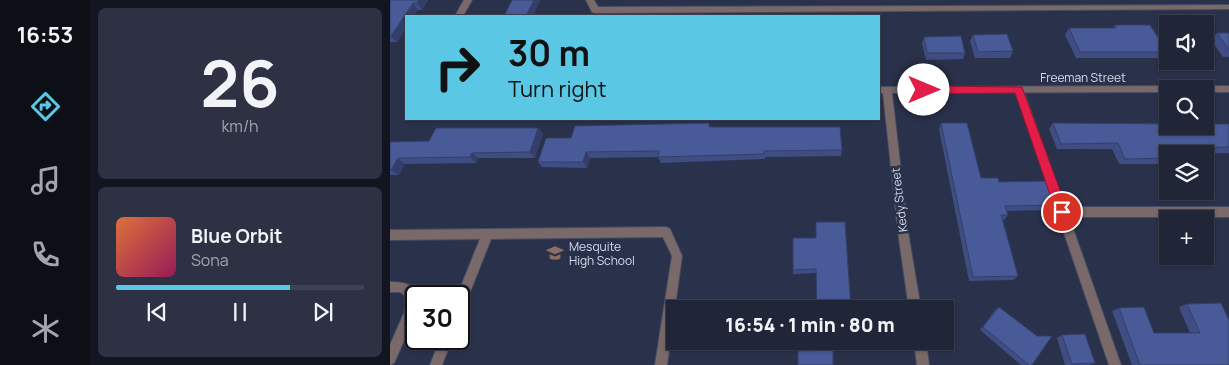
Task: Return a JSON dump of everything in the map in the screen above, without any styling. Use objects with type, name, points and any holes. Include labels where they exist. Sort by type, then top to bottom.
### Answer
[{"type":"street","points":[[459,15],[468,0]]},
{"type":"street","points":[[590,0],[595,10],[1229,7]]},
{"type":"street","name":"Freeman Street","points":[[883,90],[1159,89]]},
{"type":"street","points":[[1214,89],[1229,89]]},
{"type":"street","name":"Kedy Street","points":[[883,90],[914,300]]},
{"type":"street","points":[[1019,90],[1115,365]]},
{"type":"street","points":[[1062,212],[1229,212]]},
{"type":"street","points":[[390,235],[666,232],[676,256],[661,365]]},
{"type":"street","points":[[467,285],[487,234]]},
{"type":"street","points":[[390,287],[402,286],[413,295],[410,314],[390,359]]},
{"type":"street","points":[[436,365],[442,350]]},
{"type":"street","points":[[921,350],[923,365]]},
{"type":"building","points":[[390,0],[419,0],[417,3],[413,3],[391,36],[390,36]]},
{"type":"building","points":[[512,0],[534,0],[526,15],[504,15]]},
{"type":"building","points":[[1115,25],[1150,25],[1159,39],[1159,52],[1080,52],[1069,28],[1116,28]]},
{"type":"building","points":[[1217,33],[1229,33],[1229,50]]},
{"type":"building","points":[[1007,34],[1013,51],[978,52],[973,35]]},
{"type":"building","points":[[961,36],[965,53],[927,53],[924,37]]},
{"type":"building","points":[[709,123],[709,127],[840,127],[842,150],[764,151],[764,154],[658,157],[659,151],[586,152],[583,162],[538,162],[546,138],[571,138],[575,126]]},
{"type":"building","points":[[941,123],[967,123],[981,178],[998,178],[999,182],[1048,181],[1056,205],[1005,206],[1008,215],[1001,215],[1018,276],[973,277]]},
{"type":"building","points":[[1053,123],[1159,124],[1159,135],[1214,135],[1214,124],[1229,124],[1229,147],[1214,147],[1214,145],[1159,145],[1159,158],[1125,159],[1118,143],[1061,144]]},
{"type":"building","points":[[436,128],[538,128],[530,152],[472,153],[470,157],[398,158],[390,170],[390,142],[429,141]]},
{"type":"building","points":[[816,222],[845,222],[850,300],[817,300],[816,269],[793,270],[793,238],[816,238]]},
{"type":"building","points":[[1221,303],[1229,320],[1229,365],[1140,365],[1119,308],[1144,307],[1154,333],[1200,333],[1187,304]]},
{"type":"building","points":[[999,307],[1037,336],[1052,336],[1032,365],[1029,365],[983,327]]},
{"type":"building","points":[[1085,334],[1095,363],[1072,364],[1062,335]]},
{"type":"building","points":[[833,350],[833,365],[798,365],[798,351]]},
{"type":"place","name":"Mesquite High School","points":[[555,253]]},
{"type":"route","points":[[924,90],[1019,90],[1062,212]]}]
